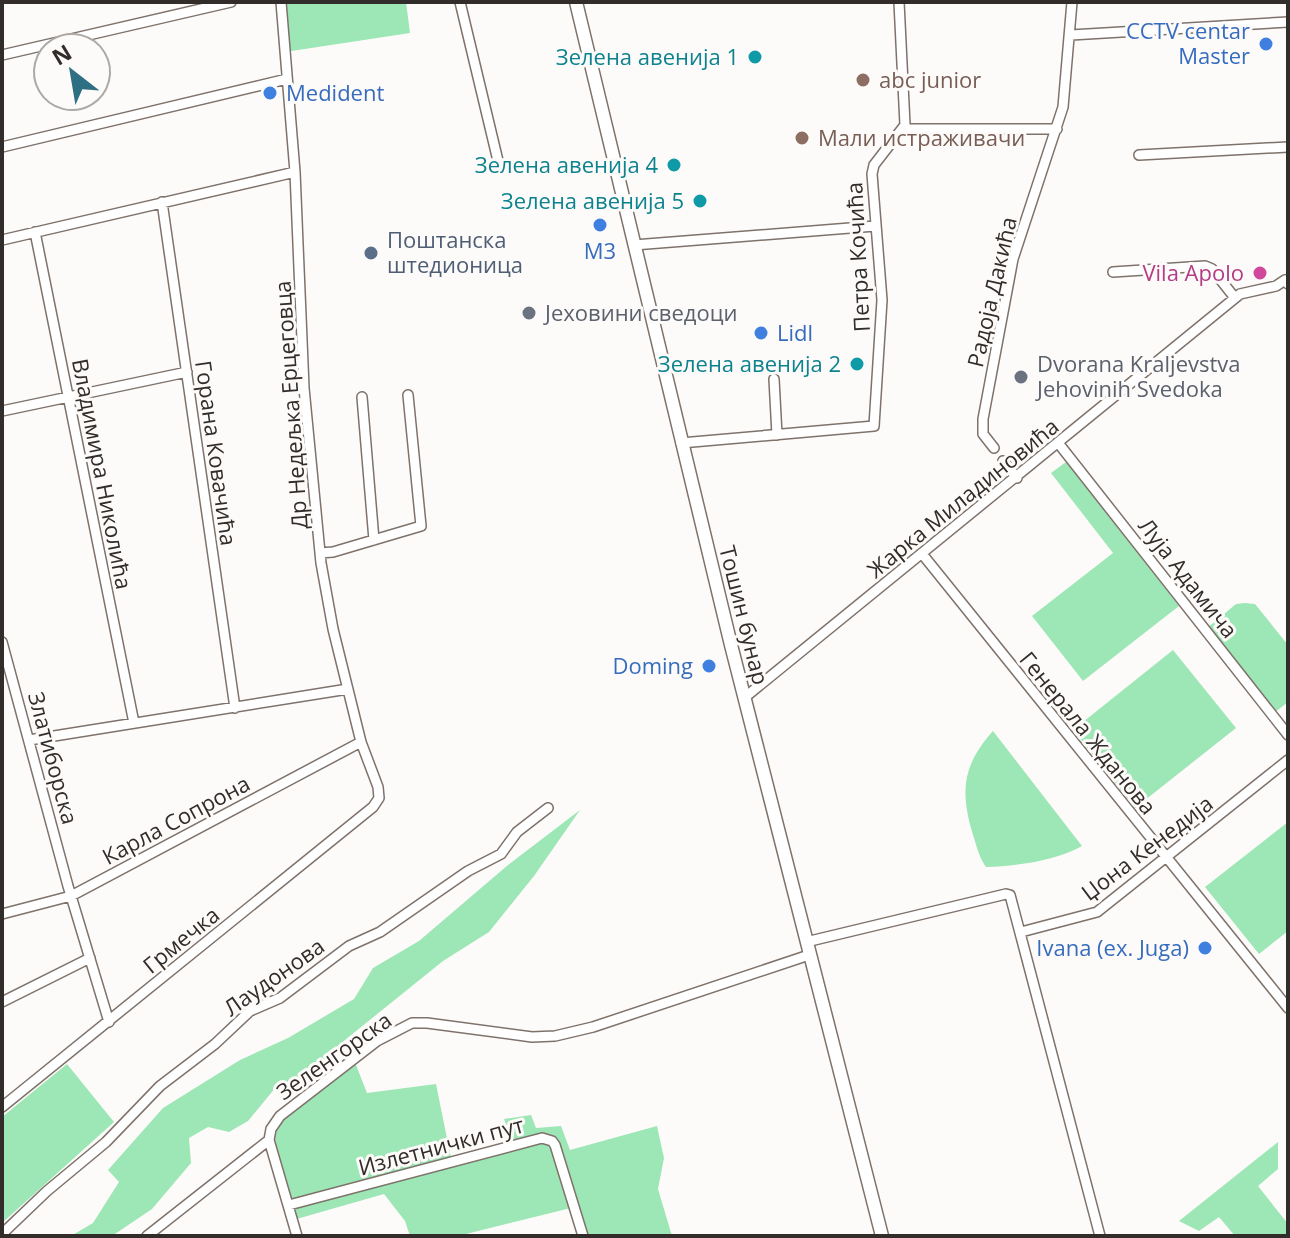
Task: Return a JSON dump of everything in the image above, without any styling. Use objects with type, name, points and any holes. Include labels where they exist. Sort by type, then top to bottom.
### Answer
[{"type":"main road","name":"Тошин бунар","points":[[576,2],[744,698],[882,1236]]},
{"type":"street","points":[[2,55],[231,2]]},
{"type":"street","name":"Др Недељка Ерцеговца","points":[[281,2],[295,172],[304,388],[320,553],[333,629],[361,742],[378,787],[379,798]]},
{"type":"street","points":[[460,2],[499,165]]},
{"type":"street","points":[[899,2],[904,129],[1057,129]]},
{"type":"street","name":"Радоја Дакића","points":[[994,448],[983,434],[983,419],[1013,259],[1057,129],[1067,78],[1072,2]]},
{"type":"street","points":[[1071,35],[1288,22]]},
{"type":"street","points":[[2,147],[287,79]]},
{"type":"street","name":"Петра Кочића","points":[[777,435],[874,426],[882,300],[872,170],[904,129]]},
{"type":"street","points":[[1139,155],[1288,147]]},
{"type":"street","points":[[2,240],[295,172]]},
{"type":"street","name":"Горана Ковачића","points":[[162,202],[235,708]]},
{"type":"street","points":[[634,245],[875,226]]},
{"type":"street","name":"Владимира Николића","points":[[35,232],[134,723]]},
{"type":"street","points":[[1113,272],[1205,266],[1212,269],[1235,298]]},
{"type":"street","name":"Жарка Миладиновића","points":[[744,698],[1235,298],[1286,282]]},
{"type":"street","points":[[2,411],[187,372]]},
{"type":"street","points":[[681,443],[777,435],[774,379]]},
{"type":"street","points":[[320,553],[421,526],[408,395]]},
{"type":"street","points":[[362,397],[374,540]]},
{"type":"street","name":"Луја Адамича","points":[[1059,444],[1288,735]]},
{"type":"street","points":[[1003,461],[1017,478]]},
{"type":"street","name":"Генерала Жданова","points":[[923,555],[1288,1008]]},
{"type":"street","name":"Златиборска","points":[[2,642],[71,896],[109,1022]]},
{"type":"street","points":[[29,740],[348,689]]},
{"type":"street","name":"Карла Сопрона","points":[[2,914],[71,896],[361,742]]},
{"type":"street","name":"Џона Кенедија","points":[[1021,932],[1094,914],[1288,760]]},
{"type":"street","name":"Грмечка","points":[[2,1107],[373,807],[379,798]]},
{"type":"street","name":"Лаудонова","points":[[2,1234],[106,1142],[160,1086],[215,1044],[250,1011],[280,998],[349,946],[380,932],[468,871],[501,854],[517,832],[548,808]]},
{"type":"street","points":[[808,949],[1006,894],[1013,900],[1100,1236]]},
{"type":"street","name":"Зеленгорска","points":[[147,1236],[269,1140],[271,1129],[280,1116],[298,1101],[377,1041],[412,1023],[532,1037],[555,1036],[593,1027],[808,949]]},
{"type":"street","points":[[2,1002],[90,958]]},
{"type":"street","name":"Излетнички пут","points":[[289,1205],[542,1138],[555,1145],[583,1236]]},
{"type":"street","points":[[269,1140],[297,1236]]},
{"type":"green space","points":[[281,2],[406,2],[410,33],[285,52]]},
{"type":"green space","points":[[1066,462],[1179,606],[1083,681],[1032,616],[1113,553],[1051,473]]},
{"type":"green space","points":[[1236,604],[1255,604],[1288,645],[1288,702],[1274,713],[1207,628]]},
{"type":"green space","points":[[1173,650],[1236,728],[1135,808],[1073,730]]},
{"type":"green space","points":[[993,731],[1082,846],[1036,862],[986,867],[969,822],[965,794],[969,769]]},
{"type":"green space","points":[[580,810],[534,876],[489,932],[443,961],[340,1044],[310,1075],[276,1087],[248,1121],[229,1132],[208,1127],[189,1138],[191,1163],[152,1209],[112,1236],[71,1236],[93,1223],[119,1182],[108,1170],[163,1108],[240,1060],[288,1038],[354,999],[373,968],[419,941],[508,865]]},
{"type":"green space","points":[[1288,822],[1288,931],[1259,954],[1205,887]]},
{"type":"green space","points":[[67,1064],[114,1122],[2,1223],[2,1117]]},
{"type":"green space","points":[[356,1065],[367,1093],[436,1084],[451,1158],[512,1141],[504,1119],[531,1115],[536,1128],[561,1126],[570,1150],[657,1126],[664,1158],[658,1189],[672,1236],[583,1236],[575,1207],[458,1236],[410,1236],[405,1221],[384,1194],[293,1220],[271,1129],[342,1068]]},
{"type":"green space","points":[[1278,1142],[1278,1169],[1258,1186],[1288,1224],[1288,1236],[1235,1236],[1219,1217],[1199,1231],[1179,1221]]},
{"type":"place","name":"CCTV centar Master","points":[[1266,44]]},
{"type":"place","name":"Зелена авенија 1","points":[[755,57]]},
{"type":"place","name":"abc junior","points":[[863,80]]},
{"type":"place","name":"Medident","points":[[270,93]]},
{"type":"place","name":"Мали истраживачи","points":[[802,138]]},
{"type":"place","name":"Зелена авенија 4","points":[[674,165]]},
{"type":"place","name":"Зелена авенија 5","points":[[700,201]]},
{"type":"place","name":"М3","points":[[600,225]]},
{"type":"place","name":"Поштанска штедионица","points":[[371,253]]},
{"type":"place","name":"Vila Apolo","points":[[1260,273]]},
{"type":"place","name":"Јеховини сведоци","points":[[529,313]]},
{"type":"place","name":"Lidl","points":[[761,333]]},
{"type":"place","name":"Зелена авенија 2","points":[[857,364]]},
{"type":"place","name":"Dvorana Kraljevstva Jehovinih Svedoka","points":[[1021,377]]},
{"type":"place","name":"Doming","points":[[709,666]]},
{"type":"place","name":"Ivana (ex. Juga)","points":[[1205,948]]}]
